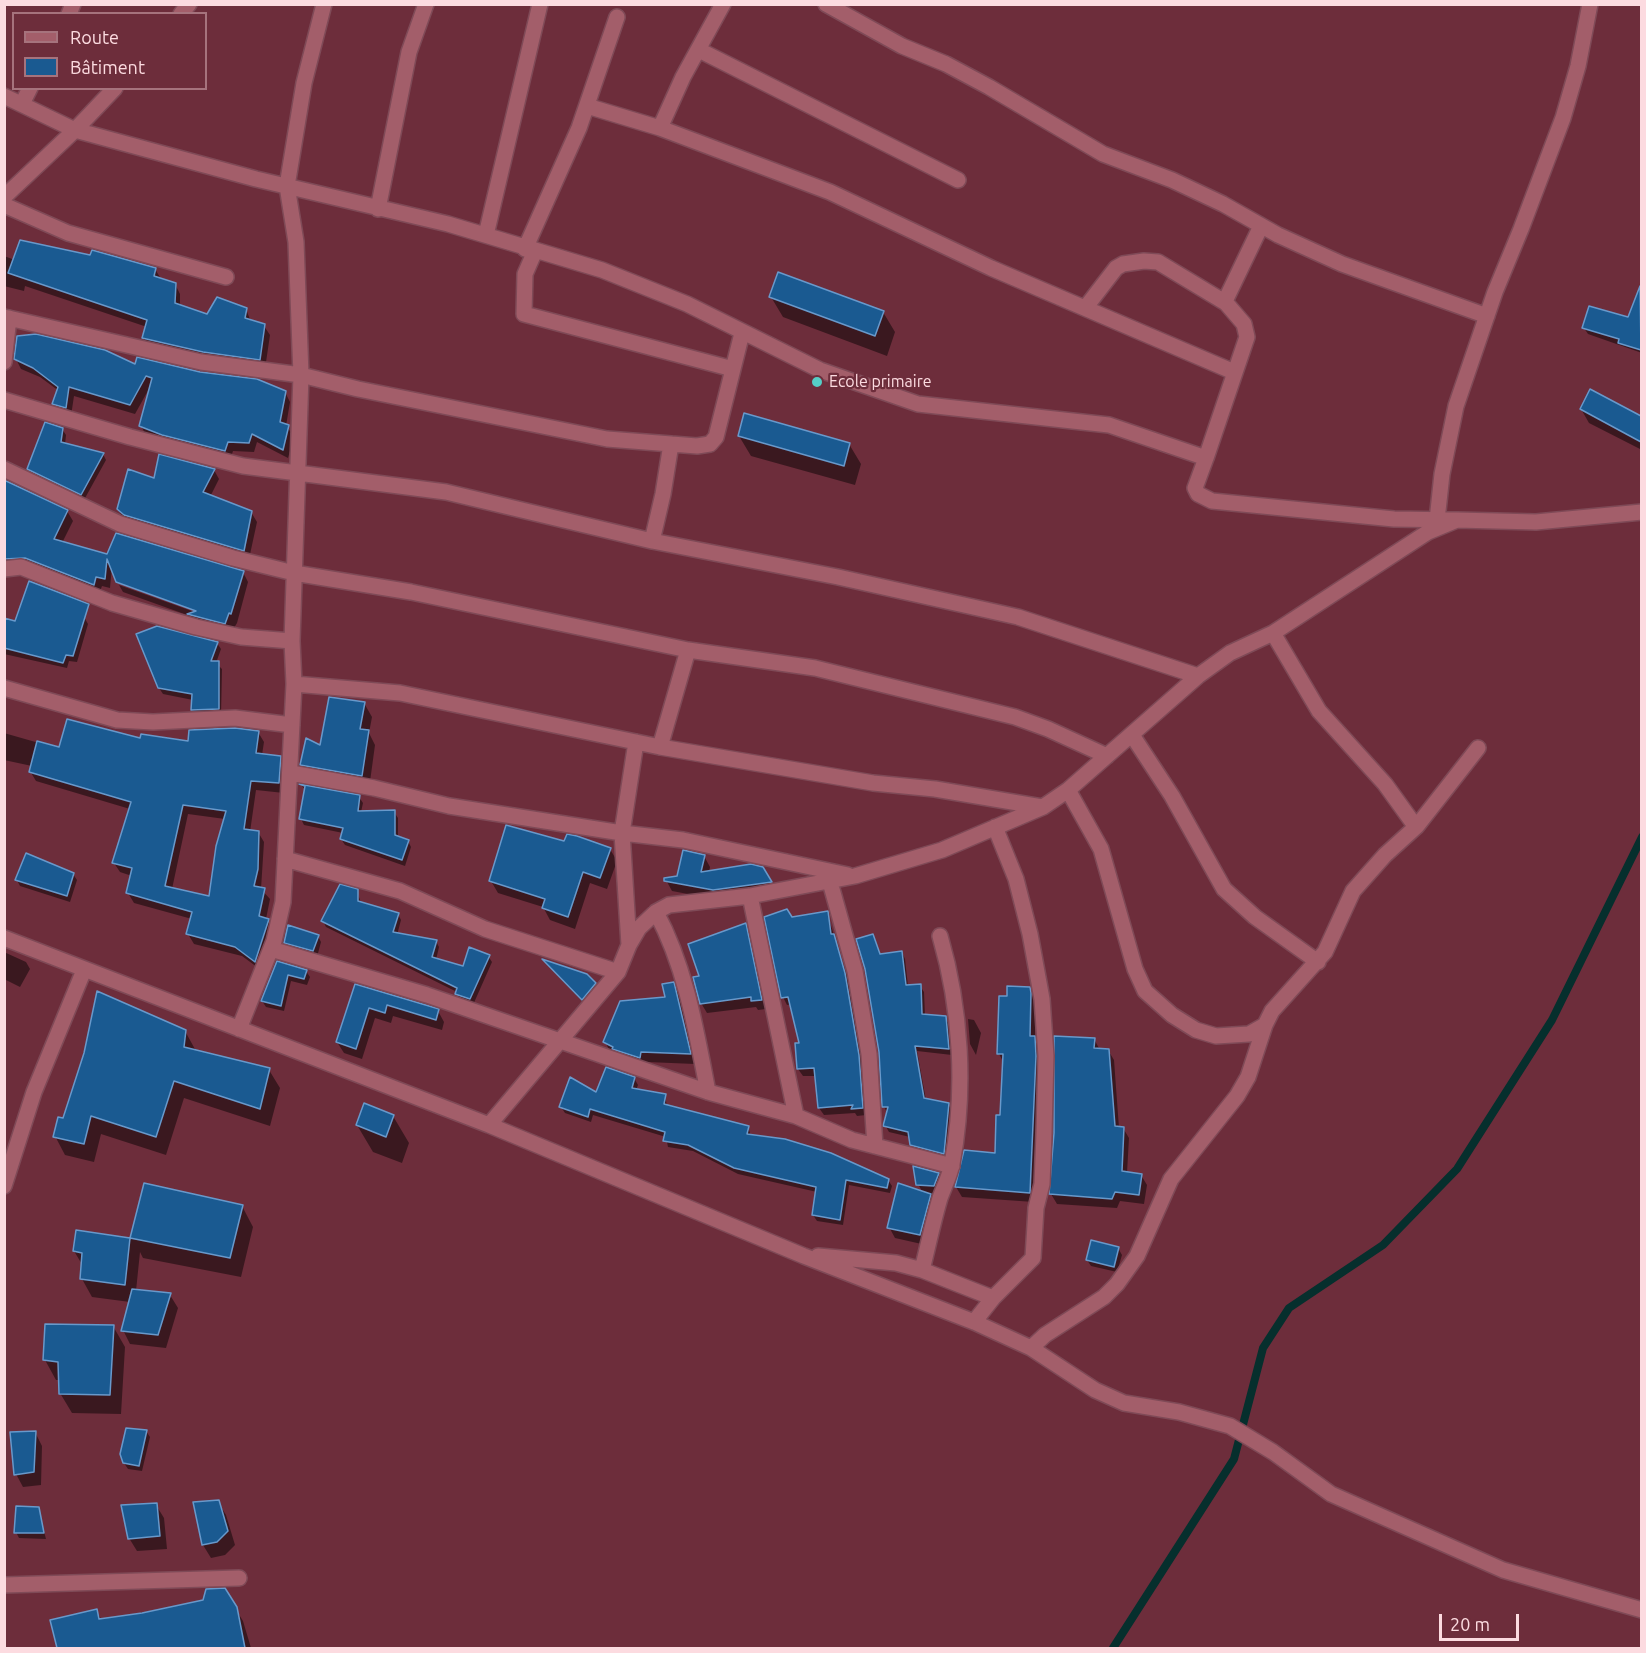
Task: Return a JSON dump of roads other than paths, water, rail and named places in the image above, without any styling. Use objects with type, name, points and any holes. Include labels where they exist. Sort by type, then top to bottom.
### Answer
[{"type":"street","points":[[239,1029],[271,949],[283,902],[291,773],[294,684],[292,641],[301,375],[296,242],[287,186],[302,93],[324,4]]},
{"type":"street","points":[[378,209],[409,52],[426,4]]},
{"type":"street","points":[[486,235],[540,4]]},
{"type":"street","points":[[660,128],[723,4]]},
{"type":"street","points":[[826,4],[902,46],[946,64],[989,87],[1093,149],[1172,180],[1223,204],[1261,226],[1342,264],[1487,316]]},
{"type":"street","points":[[1437,520],[1442,474],[1455,406],[1563,118],[1578,66],[1590,4]]},
{"type":"street","points":[[617,17],[588,106],[530,250],[522,290],[525,314],[733,369]]},
{"type":"street","points":[[699,50],[958,180]]},
{"type":"street","points":[[22,104],[29,90]]},
{"type":"street","points":[[113,90],[6,197],[68,233],[226,277]]},
{"type":"street","points":[[4,96],[75,130],[486,235],[602,270],[687,304],[820,370],[918,404],[1109,424],[1206,458]]},
{"type":"street","points":[[588,106],[660,128],[830,192],[991,268],[1234,372]]},
{"type":"street","points":[[1226,303],[1261,226]]},
{"type":"street","points":[[1086,307],[1116,268],[1123,264],[1144,261],[1158,262],[1234,310],[1247,331],[1195,488],[1198,494],[1212,501],[1394,519],[1536,522],[1641,512]]},
{"type":"street","points":[[4,362],[7,318],[201,362],[301,375],[358,389],[607,439],[703,445],[710,444],[716,437],[742,333]]},
{"type":"street","points":[[4,400],[130,437],[243,466],[446,492],[652,541],[838,577],[1018,617],[1198,676]]},
{"type":"street","points":[[652,541],[671,444]]},
{"type":"street","points":[[4,469],[120,524],[174,542],[294,573],[411,592],[687,650],[815,668],[985,709],[1048,729],[1107,756]]},
{"type":"street","points":[[489,1125],[618,972],[639,928],[656,912],[669,905],[750,896],[855,876],[942,850],[1043,807],[1068,790],[1198,676],[1230,654],[1273,633],[1418,538],[1457,520]]},
{"type":"street","points":[[4,569],[21,567],[112,603],[196,627],[241,637],[292,641]]},
{"type":"street","points":[[1273,633],[1319,711],[1385,784],[1416,827]]},
{"type":"street","points":[[660,747],[687,650]]},
{"type":"street","points":[[294,684],[400,693],[660,747],[873,783],[935,789],[1043,807]]},
{"type":"street","points":[[4,688],[117,720],[136,722],[235,718],[292,725]]},
{"type":"street","points":[[1132,735],[1172,796],[1224,888],[1255,917],[1318,962]]},
{"type":"street","points":[[629,945],[622,833],[636,742]]},
{"type":"street","points":[[1031,1348],[1045,1335],[1104,1297],[1137,1256],[1171,1179],[1237,1096],[1248,1077],[1265,1025],[1281,998],[1318,962],[1353,891],[1385,855],[1416,827],[1478,748]]},
{"type":"street","points":[[291,773],[374,788],[449,806],[622,833],[683,840],[855,876]]},
{"type":"street","points":[[1068,790],[1101,849],[1135,969],[1145,991],[1172,1016],[1196,1030],[1215,1036],[1249,1034],[1265,1025]]},
{"type":"street","points":[[974,1322],[993,1298],[1027,1267],[1035,1248],[1036,1208],[1042,1184],[1046,1056],[1042,999],[1030,934],[1016,879],[994,827]]},
{"type":"street","points":[[285,859],[400,891],[485,928],[618,972]]},
{"type":"street","points":[[830,882],[855,971],[869,1054],[875,1146]]},
{"type":"street","points":[[750,896],[796,1116]]},
{"type":"street","points":[[656,912],[668,934],[682,974],[708,1092]]},
{"type":"street","points":[[922,1270],[952,1166],[959,1118],[960,1069],[950,973],[940,936]]},
{"type":"street","points":[[4,938],[489,1125],[804,1256],[974,1322],[1031,1348],[1095,1390],[1124,1403],[1179,1412],[1230,1426],[1273,1452],[1331,1494],[1503,1570],[1641,1610]]},
{"type":"street","points":[[271,949],[427,995],[557,1042],[708,1092],[796,1116],[830,1133],[952,1166]]},
{"type":"street","points":[[4,1186],[11,1144],[84,969]]},
{"type":"street","points":[[804,1256],[871,1259],[922,1270],[993,1298]]},
{"type":"street","points":[[4,1585],[239,1578]]},
{"type":"waterway","points":[[1113,1648],[1234,1459],[1263,1348],[1289,1308],[1383,1245],[1457,1169],[1552,1020],[1642,837]]},
{"type":"place","name":"Ecole primaire","points":[[817,382]]}]
